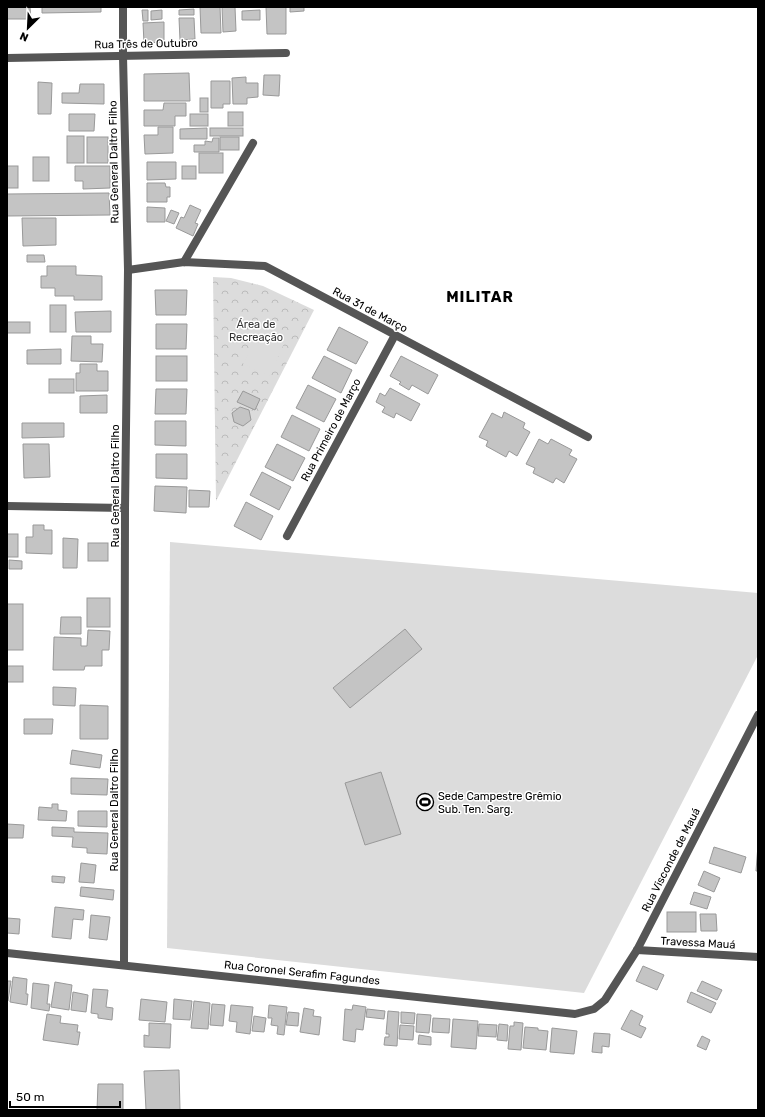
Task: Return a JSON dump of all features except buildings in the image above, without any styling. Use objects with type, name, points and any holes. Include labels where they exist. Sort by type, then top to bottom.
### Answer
[{"type":"street","name":"Rua General Daltro Filho","points":[[123,7],[128,270],[125,508],[124,965]]},
{"type":"street","name":"Rua Três de Outubro","points":[[7,58],[286,53]]},
{"type":"street","points":[[184,262],[253,143]]},
{"type":"street","name":"Rua 31 de Março","points":[[128,270],[184,262],[265,266],[588,437]]},
{"type":"street","name":"Rua Primeiro de Março","points":[[287,536],[395,335]]},
{"type":"street","points":[[7,506],[125,508]]},
{"type":"street","name":"Rua Visconde de Mauá","points":[[594,1009],[605,1000],[638,950],[758,715]]},
{"type":"street","name":"Travessa Mauá","points":[[638,950],[758,957]]},
{"type":"street","name":"Rua Coronel Serafim Fagundes","points":[[7,953],[575,1014],[594,1009]]},
{"type":"green space","name":"Área de Recreação","points":[[213,277],[231,278],[263,286],[314,310],[216,501]]},
{"type":"green space","points":[[264,321],[289,333],[269,376],[243,364]]},
{"type":"green space","name":"Sede Campestre Grêmio Sub. Ten. Sarg.","points":[[170,542],[758,593],[758,655],[584,993],[167,948]]},
{"type":"place","name":"Sede Campestre Grêmio Sub. Ten. Sarg.","points":[[425,802]]},
{"type":"district","name":"MILITAR","points":[[480,297]]}]
